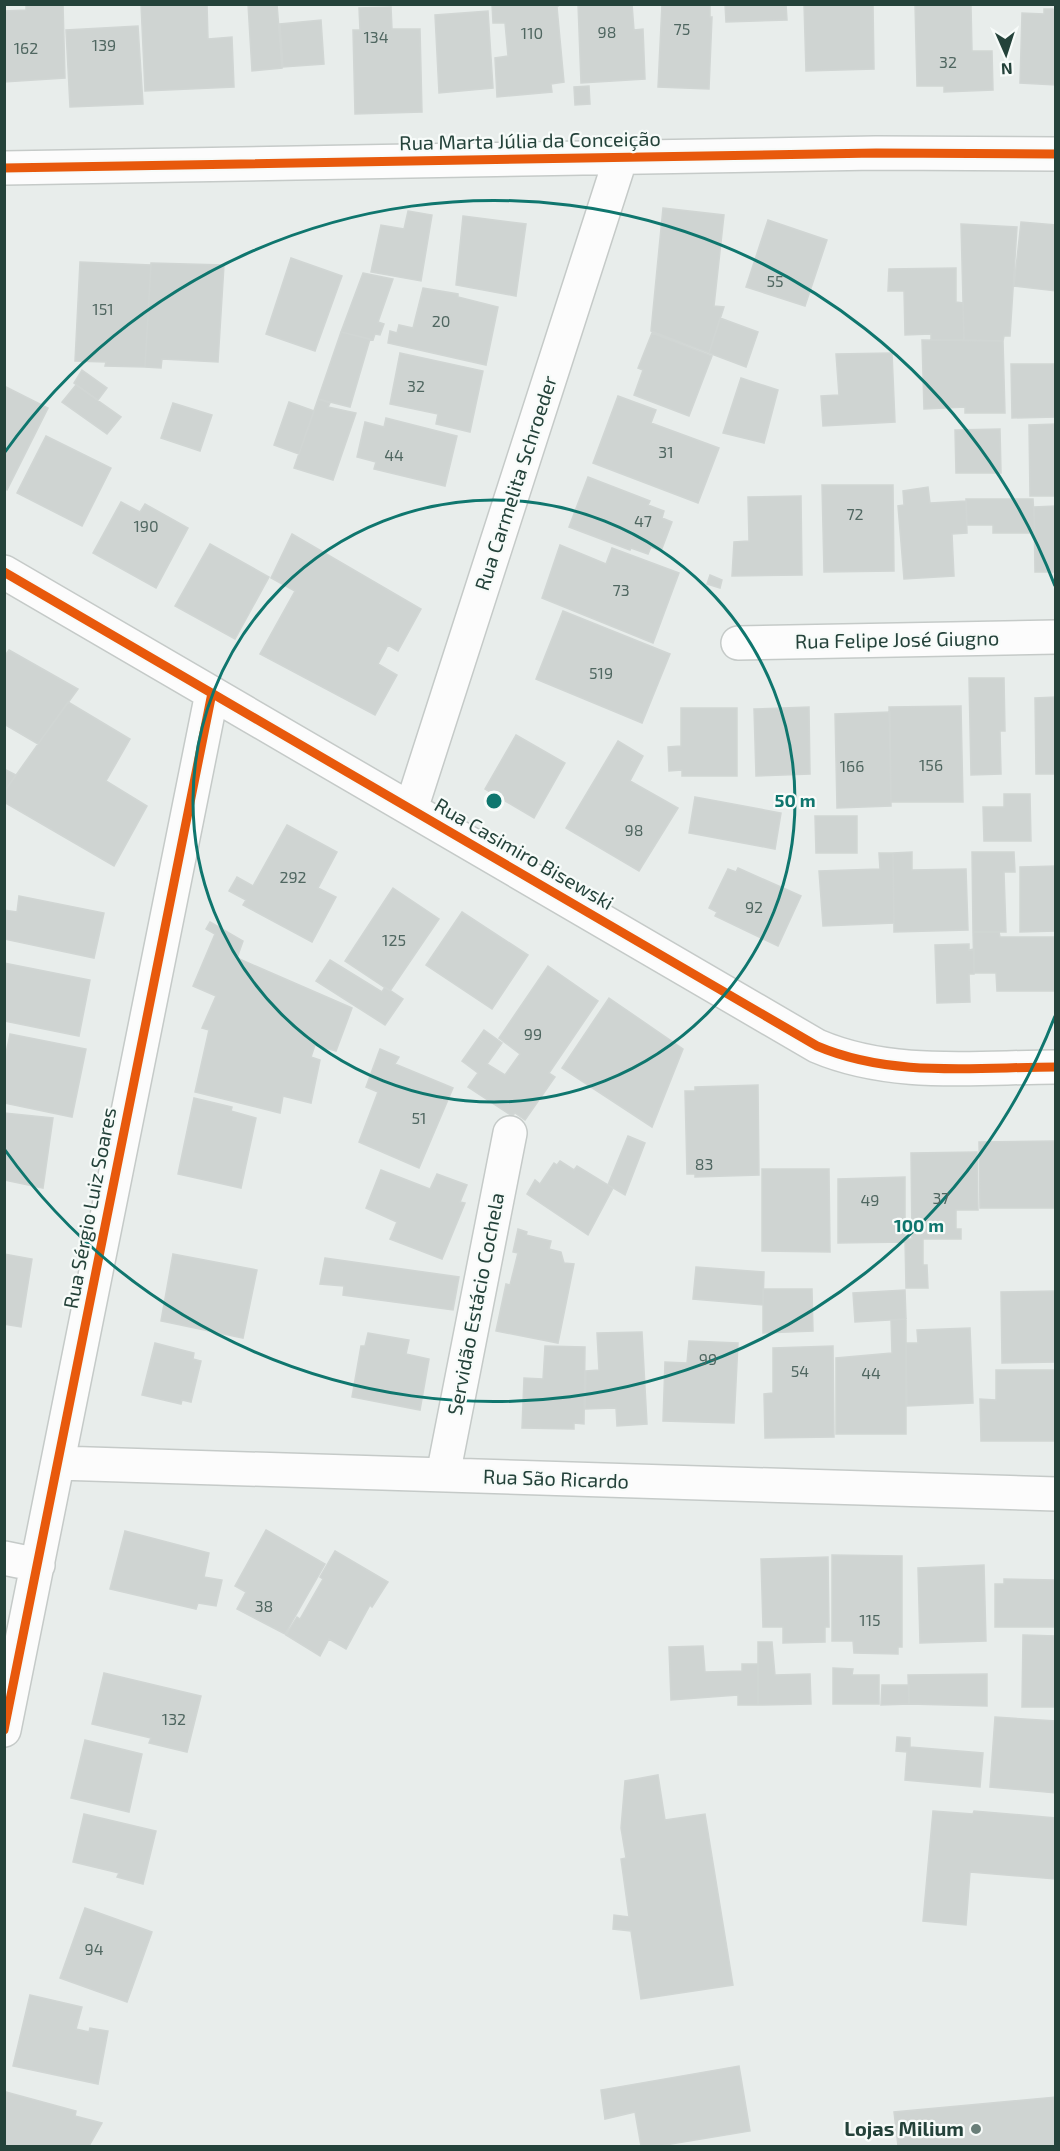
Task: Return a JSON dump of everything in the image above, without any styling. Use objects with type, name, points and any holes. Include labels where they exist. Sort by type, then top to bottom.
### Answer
[{"type":"street","name":"Rua Marta Júlia da Conceição","points":[[4,168],[876,153],[1056,154]]},
{"type":"street","name":"Rua Carmelita Schroeder","points":[[411,809],[621,157]]},
{"type":"street","name":"Rua Casimiro Bisewski","points":[[4,572],[807,1040],[843,1057],[899,1067],[1056,1067]]},
{"type":"street","name":"Rua Felipe José Giugno","points":[[738,643],[1056,637]]},
{"type":"street","name":"Rua Sérgio Luiz Soares","points":[[4,1730],[212,693]]},
{"type":"street","name":"Servidão Estácio Cochela","points":[[443,1475],[510,1133]]},
{"type":"street","name":"Rua São Ricardo","points":[[57,1463],[1056,1494]]},
{"type":"street","points":[[4,1558],[38,1565]]},
{"type":"building","points":[[26,4],[63,4],[65,78],[4,82],[4,11],[26,10]]},
{"type":"building","points":[[141,4],[207,4],[208,39],[232,37],[234,87],[145,91]]},
{"type":"building","points":[[248,4],[277,4],[282,68],[252,71]]},
{"type":"building","points":[[492,4],[561,4],[557,7],[564,82],[551,84],[552,92],[497,97],[495,58],[508,56],[505,23],[493,23]]},
{"type":"building","points":[[578,4],[632,4],[634,30],[643,29],[645,79],[581,83]]},
{"type":"building","points":[[662,4],[710,4],[710,17],[712,17],[709,89],[658,87]]},
{"type":"building","points":[[725,4],[786,4],[787,20],[726,22]]},
{"type":"building","points":[[804,4],[873,4],[874,69],[806,71]]},
{"type":"building","points":[[915,4],[971,6],[972,51],[992,51],[993,90],[944,92],[944,86],[917,86]]},
{"type":"building","points":[[391,7],[392,29],[420,29],[422,112],[355,114],[353,30],[360,30],[359,8]]},
{"type":"building","points":[[1044,9],[1053,9],[1056,15],[1056,85],[1020,83],[1022,13],[1044,14]]},
{"type":"building","points":[[488,11],[493,88],[439,93],[435,15]]},
{"type":"building","points":[[321,20],[324,64],[283,67],[280,24]]},
{"type":"building","points":[[138,26],[143,104],[70,107],[66,30]]},
{"type":"building","points":[[589,86],[590,104],[575,105],[574,87]]},
{"type":"building","points":[[663,208],[724,215],[714,306],[724,307],[709,353],[651,331]]},
{"type":"building","points":[[408,211],[432,215],[421,281],[371,272],[381,225],[404,229]]},
{"type":"building","points":[[463,216],[526,224],[516,296],[456,285]]},
{"type":"building","points":[[768,220],[827,240],[805,306],[746,287]]},
{"type":"building","points":[[1021,222],[1056,225],[1056,291],[1014,286]]},
{"type":"building","points":[[961,224],[1017,227],[1010,336],[1004,336],[1003,341],[964,340]]},
{"type":"building","points":[[291,258],[342,276],[315,351],[266,334]]},
{"type":"building","points":[[80,262],[151,265],[145,367],[105,366],[106,362],[75,361]]},
{"type":"building","points":[[151,263],[224,265],[218,362],[162,359],[161,368],[145,367]]},
{"type":"building","points":[[956,268],[956,302],[963,303],[964,340],[931,340],[931,334],[905,335],[904,291],[888,291],[889,269]]},
{"type":"building","points":[[363,273],[393,279],[378,322],[384,324],[380,335],[375,334],[373,340],[341,332]]},
{"type":"building","points":[[423,288],[458,294],[458,297],[498,307],[486,365],[388,343],[390,331],[397,333],[399,325],[413,328]]},
{"type":"building","points":[[720,318],[758,332],[746,367],[709,353]]},
{"type":"building","points":[[341,332],[370,339],[350,407],[318,399]]},
{"type":"building","points":[[652,333],[712,356],[689,416],[634,395],[643,370],[638,368]]},
{"type":"building","points":[[922,340],[1003,341],[1005,413],[965,413],[965,407],[924,409]]},
{"type":"building","points":[[400,353],[483,371],[470,432],[436,424],[438,414],[390,404]]},
{"type":"building","points":[[892,353],[895,422],[823,426],[821,396],[839,395],[836,354]]},
{"type":"building","points":[[1011,364],[1056,364],[1056,417],[1012,418]]},
{"type":"building","points":[[82,370],[107,388],[98,400],[74,383]]},
{"type":"building","points":[[741,378],[778,390],[764,443],[723,433]]},
{"type":"building","points":[[76,385],[121,417],[107,434],[62,402]]},
{"type":"building","points":[[4,386],[48,408],[7,490],[4,488]]},
{"type":"building","points":[[618,396],[656,410],[651,423],[719,448],[698,503],[593,463]]},
{"type":"building","points":[[318,399],[330,403],[328,407],[356,413],[333,480],[294,468]]},
{"type":"building","points":[[289,402],[314,411],[299,454],[274,445]]},
{"type":"building","points":[[173,403],[212,415],[200,451],[161,438]]},
{"type":"building","points":[[386,418],[457,436],[445,486],[374,469],[376,462],[357,457],[365,422],[384,427]]},
{"type":"building","points":[[1056,424],[1056,496],[1030,496],[1029,425]]},
{"type":"building","points":[[1000,429],[1001,473],[956,473],[955,430]]},
{"type":"building","points":[[46,436],[111,468],[82,526],[17,493]]},
{"type":"building","points":[[588,477],[650,501],[648,505],[664,511],[662,518],[672,522],[661,551],[651,547],[648,554],[631,548],[630,550],[569,527]]},
{"type":"building","points":[[822,485],[893,485],[894,571],[824,572]]},
{"type":"building","points":[[928,487],[930,503],[966,501],[967,533],[952,534],[954,576],[904,579],[898,506],[904,505],[903,491]]},
{"type":"building","points":[[801,496],[802,575],[732,576],[734,542],[749,541],[748,497]]},
{"type":"building","points":[[966,499],[1033,499],[1035,533],[993,533],[993,525],[967,525]]},
{"type":"building","points":[[121,502],[140,512],[145,504],[188,528],[156,588],[93,553]]},
{"type":"building","points":[[1056,506],[1056,572],[1035,572],[1034,507]]},
{"type":"building","points":[[292,534],[421,609],[398,651],[388,645],[378,664],[397,675],[375,715],[260,654],[295,591],[271,578]]},
{"type":"building","points":[[210,544],[269,577],[235,639],[175,606]]},
{"type":"building","points":[[560,545],[606,564],[612,548],[679,573],[653,643],[542,598]]},
{"type":"building","points":[[710,575],[722,580],[720,588],[707,584]]},
{"type":"building","points":[[563,611],[670,654],[642,723],[536,679]]},
{"type":"building","points":[[9,650],[78,689],[38,744],[4,724],[4,657]]},
{"type":"building","points":[[969,678],[1004,678],[1005,731],[1000,731],[1001,774],[971,775]]},
{"type":"building","points":[[1056,697],[1056,774],[1036,774],[1035,698]]},
{"type":"building","points":[[68,702],[130,739],[106,781],[147,806],[114,866],[4,802],[4,792]]},
{"type":"building","points":[[961,706],[963,802],[891,802],[889,707]]},
{"type":"building","points":[[809,707],[810,774],[756,776],[754,709]]},
{"type":"building","points":[[681,708],[737,708],[737,776],[682,776],[682,770],[669,771],[668,747],[681,746]]},
{"type":"building","points":[[890,712],[891,806],[837,808],[835,714]]},
{"type":"building","points":[[516,735],[565,763],[534,818],[485,789]]},
{"type":"building","points":[[618,741],[643,756],[630,781],[678,808],[639,871],[566,828]]},
{"type":"building","points":[[4,769],[16,775],[4,792]]},
{"type":"building","points":[[1004,794],[1030,794],[1031,841],[984,841],[983,807],[1004,807]]},
{"type":"building","points":[[695,797],[781,813],[775,849],[689,833]]},
{"type":"building","points":[[815,816],[857,816],[857,853],[816,853]]},
{"type":"building","points":[[287,825],[337,852],[318,888],[336,897],[312,942],[243,905],[246,900],[229,891],[237,877],[253,886]]},
{"type":"building","points":[[912,852],[912,870],[966,869],[968,930],[894,932],[893,853]]},
{"type":"building","points":[[972,852],[1014,852],[1015,872],[1004,872],[1006,932],[973,932]]},
{"type":"building","points":[[879,853],[893,853],[894,923],[823,926],[819,871],[880,869]]},
{"type":"building","points":[[1056,866],[1056,931],[1020,932],[1020,867]]},
{"type":"building","points":[[738,868],[801,896],[778,946],[715,916],[717,912],[709,908],[728,869],[736,872]]},
{"type":"building","points":[[393,888],[439,919],[390,991],[345,961]]},
{"type":"building","points":[[19,896],[104,913],[94,958],[4,939],[4,910],[17,912]]},
{"type":"building","points":[[462,912],[528,955],[492,1009],[426,965]]},
{"type":"building","points":[[210,922],[243,941],[237,958],[352,1008],[336,1051],[315,1045],[311,1057],[320,1060],[311,1103],[283,1096],[280,1113],[195,1092],[209,1030],[202,1028],[216,996],[193,986],[215,934],[206,929]]},
{"type":"building","points":[[973,932],[999,932],[1000,937],[1056,937],[1056,991],[997,991],[996,973],[974,973]]},
{"type":"building","points":[[969,944],[969,950],[974,949],[974,974],[969,974],[970,1002],[937,1003],[935,945]]},
{"type":"building","points":[[330,960],[382,992],[385,987],[403,999],[385,1025],[316,981]]},
{"type":"building","points":[[4,963],[90,980],[79,1036],[4,1021]]},
{"type":"building","points":[[548,966],[598,1001],[549,1073],[555,1077],[525,1120],[515,1113],[512,1116],[468,1087],[478,1073],[462,1061],[484,1030],[502,1043],[487,1064],[505,1075],[520,1054],[499,1038]]},
{"type":"building","points":[[609,998],[683,1049],[652,1127],[562,1068]]},
{"type":"building","points":[[10,1034],[86,1049],[72,1117],[4,1103],[4,1063]]},
{"type":"building","points":[[380,1049],[399,1057],[395,1064],[453,1088],[419,1168],[359,1142],[378,1092],[366,1087]]},
{"type":"building","points":[[758,1085],[759,1175],[695,1177],[695,1174],[687,1174],[685,1091],[695,1091],[695,1087]]},
{"type":"building","points":[[194,1098],[232,1107],[231,1111],[256,1118],[241,1188],[178,1174]]},
{"type":"building","points":[[4,1113],[53,1118],[43,1188],[4,1180]]},
{"type":"building","points":[[628,1136],[645,1143],[625,1195],[608,1185]]},
{"type":"building","points":[[1056,1141],[1056,1208],[980,1208],[979,1142]]},
{"type":"building","points":[[977,1152],[978,1210],[956,1210],[956,1229],[961,1229],[961,1239],[923,1239],[923,1265],[927,1265],[928,1288],[906,1288],[905,1239],[912,1239],[911,1153]]},
{"type":"building","points":[[560,1161],[574,1170],[577,1166],[613,1188],[588,1235],[527,1194],[535,1180],[540,1184],[554,1163],[557,1165]]},
{"type":"building","points":[[762,1169],[829,1169],[830,1252],[762,1251]]},
{"type":"building","points":[[381,1170],[430,1189],[437,1174],[467,1185],[460,1202],[465,1203],[442,1259],[390,1239],[397,1222],[366,1208]]},
{"type":"building","points":[[905,1177],[905,1242],[838,1243],[838,1179]]},
{"type":"building","points":[[518,1229],[527,1232],[526,1235],[551,1241],[549,1249],[561,1252],[564,1263],[574,1264],[558,1343],[496,1331],[506,1284],[510,1285],[518,1253],[513,1252]]},
{"type":"building","points":[[4,1254],[32,1259],[21,1327],[4,1324]]},
{"type":"building","points":[[173,1254],[257,1270],[243,1338],[161,1321]]},
{"type":"building","points":[[325,1258],[459,1277],[453,1310],[343,1295],[344,1286],[320,1284]]},
{"type":"building","points":[[696,1267],[764,1272],[763,1305],[693,1299]]},
{"type":"building","points":[[763,1289],[812,1289],[813,1331],[763,1333]]},
{"type":"building","points":[[905,1290],[906,1319],[855,1322],[853,1293]]},
{"type":"building","points":[[1056,1291],[1056,1362],[1002,1363],[1001,1292]]},
{"type":"building","points":[[906,1319],[906,1434],[836,1434],[836,1358],[892,1353],[891,1320]]},
{"type":"building","points":[[970,1328],[973,1403],[907,1406],[906,1343],[918,1343],[917,1330]]},
{"type":"building","points":[[642,1332],[647,1424],[617,1426],[616,1408],[585,1409],[586,1371],[599,1370],[597,1333]]},
{"type":"building","points":[[368,1333],[409,1340],[406,1354],[429,1359],[420,1410],[352,1397],[361,1346],[365,1346]]},
{"type":"building","points":[[689,1341],[738,1343],[734,1423],[663,1421],[665,1362],[687,1363]]},
{"type":"building","points":[[155,1343],[194,1353],[193,1359],[201,1361],[191,1402],[182,1400],[181,1404],[142,1395]]},
{"type":"building","points":[[545,1346],[585,1347],[584,1424],[574,1423],[574,1429],[522,1428],[524,1378],[543,1379]]},
{"type":"building","points":[[833,1346],[834,1437],[765,1438],[764,1394],[773,1393],[773,1348]]},
{"type":"building","points":[[996,1370],[1056,1370],[1056,1448],[1055,1441],[981,1441],[980,1399],[996,1400]]},
{"type":"building","points":[[266,1530],[325,1564],[285,1634],[237,1609],[246,1592],[235,1586]]},
{"type":"building","points":[[125,1531],[209,1553],[204,1577],[222,1580],[216,1606],[198,1603],[196,1609],[110,1589]]},
{"type":"building","points":[[335,1551],[388,1582],[372,1607],[370,1605],[346,1649],[329,1639],[320,1656],[286,1635],[297,1617],[300,1619],[323,1579],[320,1577]]},
{"type":"building","points":[[832,1555],[902,1556],[902,1647],[898,1647],[898,1654],[854,1653],[853,1641],[832,1641]]},
{"type":"building","points":[[828,1557],[829,1627],[825,1627],[825,1642],[783,1643],[783,1627],[763,1627],[761,1559]]},
{"type":"building","points":[[984,1565],[986,1641],[920,1643],[918,1568]]},
{"type":"building","points":[[1004,1579],[1056,1580],[1056,1627],[995,1627],[995,1584],[1004,1584]]},
{"type":"building","points":[[1023,1635],[1056,1636],[1056,1707],[1022,1707]]},
{"type":"building","points":[[758,1642],[772,1642],[775,1675],[810,1674],[811,1704],[758,1705]]},
{"type":"building","points":[[703,1646],[705,1672],[742,1671],[742,1664],[758,1664],[758,1705],[738,1705],[738,1695],[671,1700],[669,1647]]},
{"type":"building","points":[[833,1668],[853,1669],[852,1675],[879,1675],[879,1704],[833,1704]]},
{"type":"building","points":[[104,1673],[201,1696],[187,1752],[149,1743],[151,1738],[92,1724]]},
{"type":"building","points":[[987,1674],[987,1706],[909,1704],[908,1675]]},
{"type":"building","points":[[882,1685],[909,1685],[909,1704],[881,1705]]},
{"type":"building","points":[[995,1717],[1056,1721],[1056,1793],[990,1787]]},
{"type":"building","points":[[897,1737],[910,1738],[910,1747],[983,1753],[980,1787],[905,1780],[907,1752],[896,1751]]},
{"type":"building","points":[[85,1740],[142,1754],[129,1812],[71,1798]]},
{"type":"building","points":[[658,1775],[665,1820],[705,1814],[733,1985],[641,1999],[631,1931],[613,1929],[614,1915],[629,1917],[621,1859],[626,1858],[621,1828],[625,1781]]},
{"type":"building","points":[[933,1811],[973,1814],[974,1811],[1056,1818],[1056,1879],[970,1872],[966,1925],[923,1921]]},
{"type":"building","points":[[84,1814],[156,1831],[143,1884],[117,1877],[119,1873],[73,1862]]},
{"type":"building","points":[[85,1908],[152,1932],[127,2002],[60,1978]]},
{"type":"building","points":[[30,1995],[82,2007],[76,2029],[89,2032],[90,2028],[108,2031],[98,2084],[13,2066]]},
{"type":"building","points":[[739,2066],[750,2131],[659,2146],[641,2146],[635,2112],[605,2119],[601,2090]]},
{"type":"building","points":[[6,2092],[76,2111],[75,2116],[102,2123],[89,2146],[4,2146]]},
{"type":"building","name":"Lojas Milium","points":[[1056,2097],[1056,2146],[898,2146],[894,2112]]},
{"type":"cycle path","points":[[4,168],[876,153],[1056,154]]},
{"type":"cycle path","points":[[4,572],[817,1046],[846,1056],[904,1067],[965,1069],[1056,1067]]},
{"type":"cycle path","points":[[4,1730],[212,693]]},
{"type":"place","name":"Lojas Milium","points":[[976,2129]]}]
